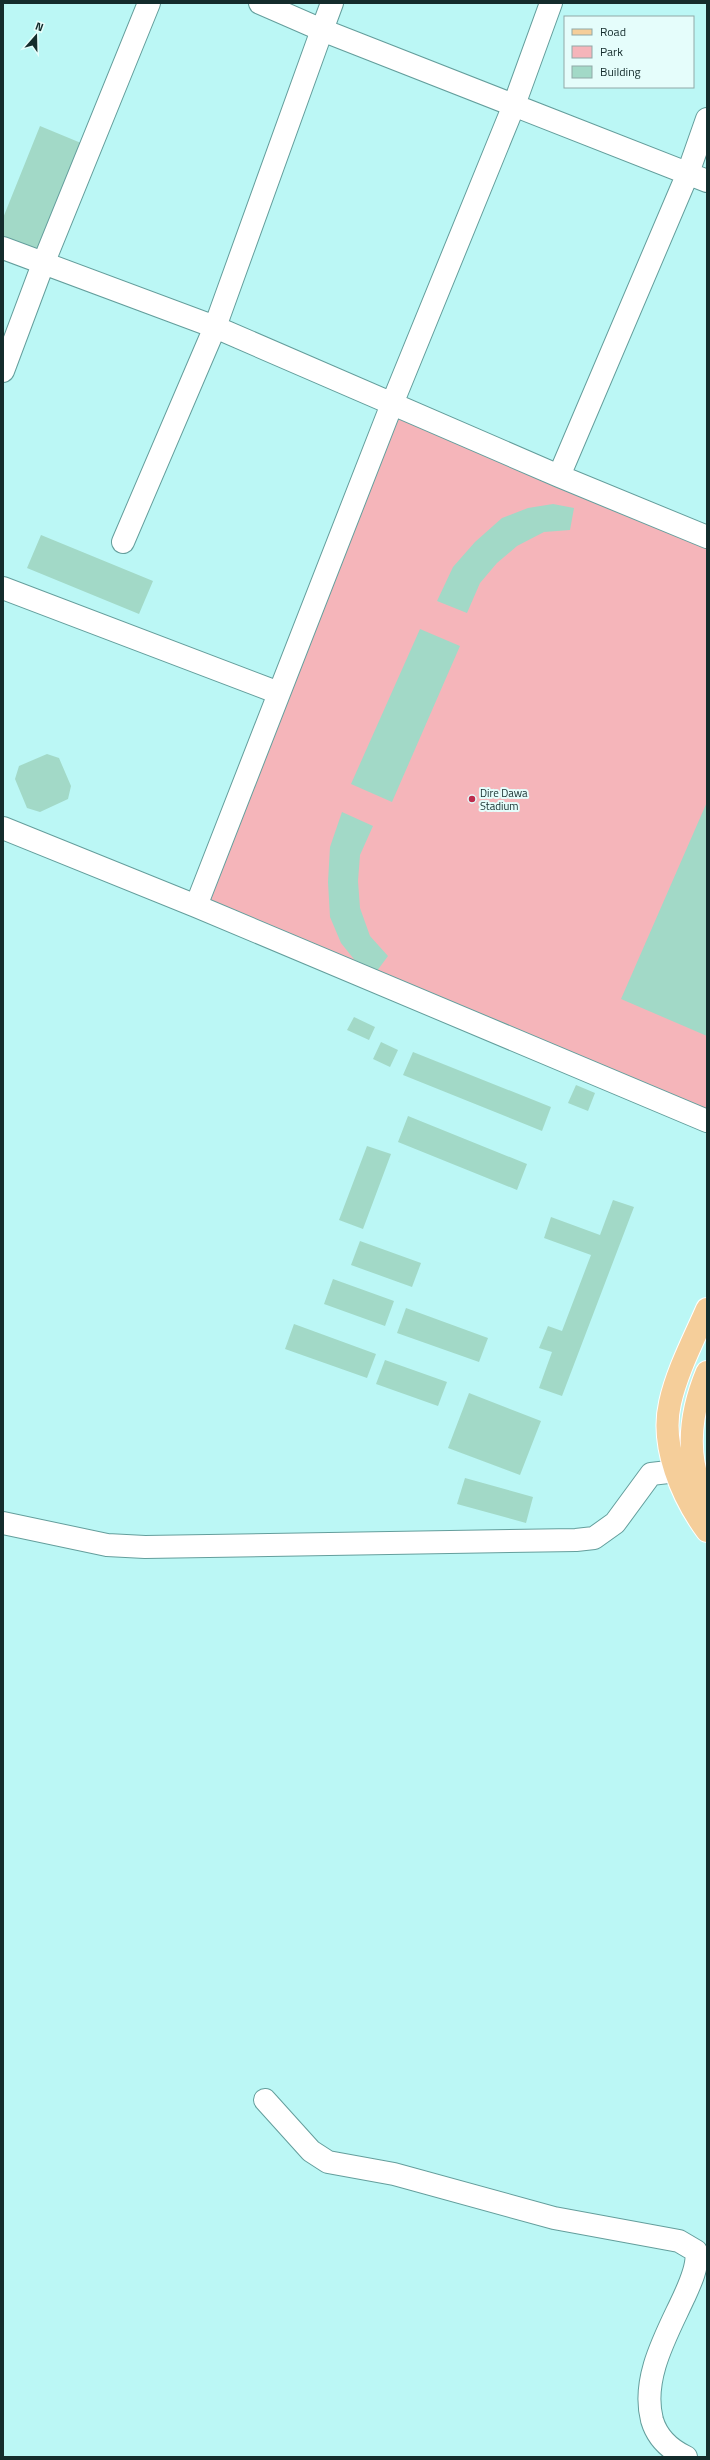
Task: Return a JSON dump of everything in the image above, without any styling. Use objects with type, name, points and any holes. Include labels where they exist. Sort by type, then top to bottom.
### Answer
[{"type":"main road","points":[[707,1309],[670,1404],[670,1442],[685,1469],[707,1502]]},
{"type":"main road","points":[[707,1372],[699,1390],[692,1422],[690,1449],[685,1469],[696,1515],[707,1531]]},
{"type":"street","points":[[3,371],[43,264],[149,3]]},
{"type":"street","points":[[260,3],[322,30],[697,177]]},
{"type":"street","points":[[123,542],[214,327],[332,3]]},
{"type":"street","points":[[196,906],[392,404],[514,105],[551,3]]},
{"type":"street","points":[[559,476],[697,177],[707,119]]},
{"type":"street","points":[[3,248],[214,327],[559,476],[707,537]]},
{"type":"street","points":[[3,588],[279,693]]},
{"type":"street","points":[[3,828],[196,906],[707,1120]]},
{"type":"street","points":[[3,1523],[107,1545],[144,1547],[576,1540],[594,1538],[616,1523],[651,1474],[685,1469]]},
{"type":"street","points":[[265,2100],[311,2151],[328,2162],[394,2174],[554,2218],[679,2241],[696,2251],[696,2262],[691,2281],[651,2374],[650,2393],[650,2412],[656,2432],[669,2447],[686,2457]]},
{"type":"green space","name":"Dire Dawa Stadium","points":[[392,404],[707,537],[707,1121],[196,906]]},
{"type":"building","points":[[40,126],[81,143],[37,252],[3,239],[3,218]]},
{"type":"building","points":[[553,504],[574,508],[570,530],[544,532],[517,546],[497,563],[480,583],[467,613],[437,601],[453,567],[475,542],[502,518],[528,508]]},
{"type":"building","points":[[41,535],[153,581],[139,614],[27,568]]},
{"type":"building","points":[[420,629],[460,646],[392,802],[351,784]]},
{"type":"building","points":[[47,754],[59,758],[71,786],[68,799],[40,812],[27,808],[15,779],[19,766]]},
{"type":"building","points":[[707,802],[707,1036],[621,999]]},
{"type":"building","points":[[342,812],[373,826],[360,855],[358,881],[360,908],[370,936],[388,956],[374,975],[357,963],[341,943],[330,917],[328,882],[330,847]]},
{"type":"building","points":[[354,1017],[375,1027],[369,1040],[347,1030]]},
{"type":"building","points":[[381,1042],[398,1050],[390,1067],[373,1059]]},
{"type":"building","points":[[413,1052],[551,1107],[542,1131],[403,1075]]},
{"type":"building","points":[[576,1085],[595,1093],[588,1111],[568,1103]]},
{"type":"building","points":[[408,1116],[527,1164],[517,1190],[398,1142]]},
{"type":"building","points":[[367,1146],[391,1154],[363,1229],[339,1220]]},
{"type":"building","points":[[613,1200],[634,1207],[562,1396],[539,1388],[552,1352],[539,1348],[548,1326],[562,1331],[591,1255],[544,1238],[551,1217],[600,1235]]},
{"type":"building","points":[[360,1241],[421,1263],[412,1287],[351,1265]]},
{"type":"building","points":[[333,1279],[394,1301],[385,1326],[324,1304]]},
{"type":"building","points":[[406,1308],[488,1338],[479,1362],[397,1333]]},
{"type":"building","points":[[294,1324],[376,1354],[367,1378],[285,1349]]},
{"type":"building","points":[[385,1360],[447,1382],[438,1406],[376,1384]]},
{"type":"building","points":[[469,1393],[541,1421],[520,1475],[448,1448]]},
{"type":"building","points":[[465,1478],[533,1497],[526,1523],[457,1504]]},
{"type":"place","name":"Dire Dawa Stadium","points":[[472,799]]}]
